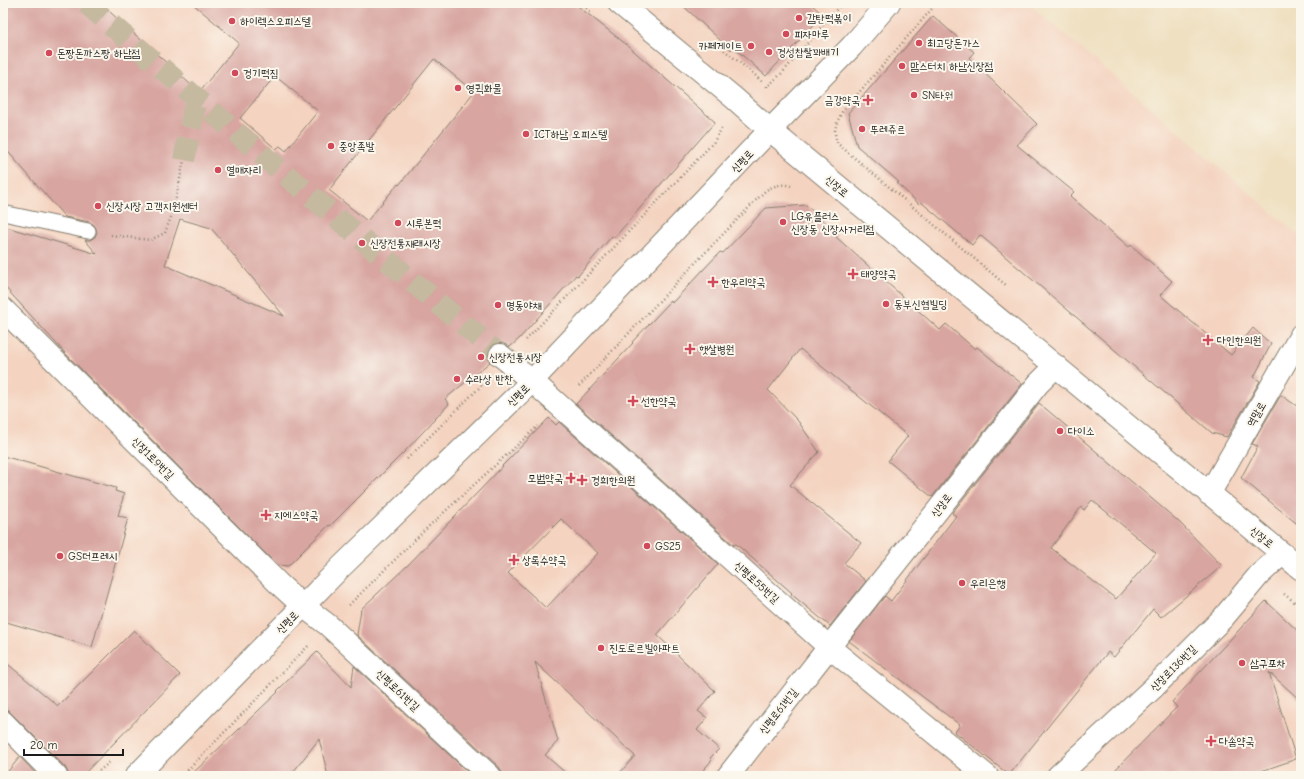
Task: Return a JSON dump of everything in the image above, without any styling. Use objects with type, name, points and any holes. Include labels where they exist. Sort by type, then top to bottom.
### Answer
[{"type":"street","name":"신장로","points":[[619,3],[734,98],[770,130],[1301,569]]},
{"type":"street","name":"신평로","points":[[136,776],[340,568],[532,381],[770,130],[852,46],[889,3]]},
{"type":"street","name":"신장1로9번길","points":[[3,309],[303,606]]},
{"type":"street","name":"역말로","points":[[1209,494],[1301,334]]},
{"type":"street","name":"신평로55번길","points":[[503,358],[532,381],[829,647],[987,776]]},
{"type":"street","name":"신장로","points":[[829,647],[1038,384],[1056,366]]},
{"type":"street","name":"신장로136번길","points":[[1058,776],[1152,689],[1223,618],[1259,575],[1282,554]]},
{"type":"street","name":"신평로61번길","points":[[303,606],[328,625],[490,776]]},
{"type":"street","name":"신평로61번길","points":[[728,776],[829,647]]},
{"type":"street","points":[[3,722],[56,776]]},
{"type":"lane","points":[[3,213],[88,231]]},
{"type":"path","points":[[719,46],[754,74],[767,87],[783,72],[842,3]]},
{"type":"path","points":[[838,144],[834,135],[836,124],[842,112],[936,3]]},
{"type":"path","points":[[405,462],[503,358],[648,212],[712,142]]},
{"type":"path","points":[[88,231],[150,240],[165,233],[173,212],[184,160]]},
{"type":"path","points":[[182,776],[328,625],[427,528],[560,406],[765,191],[779,185],[788,185],[793,187]]},
{"type":"path","points":[[93,776],[115,757]]},
{"type":"shaded area","points":[[3,3],[1028,3],[1301,237],[1301,776],[3,776]]},
{"type":"building","points":[[3,3],[100,3],[199,92],[239,43],[192,3],[574,3],[627,45],[715,122],[614,238],[612,236],[578,276],[576,275],[519,339],[510,347],[502,343],[496,343],[491,347],[488,353],[488,359],[490,362],[445,399],[449,404],[408,448],[288,566],[277,565],[65,353],[3,285],[3,226],[97,254],[85,240],[90,240],[95,237],[97,232],[94,225],[90,222],[65,217],[3,146]],"holes":[[[434,59],[474,92],[399,185],[398,184],[367,221],[329,190]],[[275,76],[318,111],[286,151],[280,146],[276,149],[240,118]],[[180,219],[211,228],[284,316],[165,265]]]},
{"type":"building","points":[[680,3],[810,3],[823,15],[766,76],[733,47],[731,50]]},
{"type":"building","points":[[933,16],[974,52],[969,58],[1037,124],[1017,145],[1074,192],[1070,196],[1129,247],[1131,245],[1172,281],[1160,295],[1231,355],[1253,328],[1271,344],[1254,377],[1260,381],[1227,437],[1212,433],[980,235],[972,245],[921,202],[919,204],[897,183],[899,182],[857,146],[848,113]]},
{"type":"building","points":[[806,205],[838,234],[836,237],[940,330],[946,324],[975,349],[977,347],[1022,384],[932,497],[888,461],[908,436],[800,349],[768,390],[798,421],[819,452],[790,485],[861,543],[844,563],[866,581],[830,626],[791,594],[792,593],[736,544],[734,545],[576,404],[671,301],[672,303],[720,252],[723,253],[766,208]]},
{"type":"building","points":[[1281,395],[1301,409],[1301,527],[1241,478],[1258,446],[1252,444]]},
{"type":"building","points":[[1039,403],[1178,521],[1222,566],[1161,617],[1153,609],[1114,657],[1108,652],[1009,775],[955,732],[960,725],[849,641],[885,596],[891,601],[956,516],[952,513]],"holes":[[[1092,500],[1156,553],[1116,599],[1051,548],[1081,507],[1084,510]]]},
{"type":"building","points":[[549,418],[556,425],[559,422],[718,564],[657,635],[715,691],[698,711],[707,718],[697,730],[719,749],[710,758],[712,760],[698,776],[617,776],[635,756],[535,662],[558,741],[545,755],[569,776],[502,776],[502,772],[499,767],[357,635],[361,609],[409,564]],"holes":[[[561,519],[598,553],[546,608],[508,573]]]},
{"type":"building","name":"GS더프레시","points":[[3,456],[116,488],[115,491],[124,494],[118,516],[128,518],[92,647],[3,621]]},
{"type":"building","points":[[1266,601],[1301,634],[1301,701],[1269,672],[1296,759],[1247,776],[1109,776],[1177,707],[1172,702]]},
{"type":"building","points":[[134,630],[180,675],[82,776],[68,776],[65,767],[3,705],[3,660],[58,706]]},
{"type":"building","points":[[317,652],[351,687],[354,666],[472,776],[328,776],[319,739],[290,776],[190,776],[278,692],[277,691]]},
{"type":"building","points":[[20,757],[38,776],[4,776]]},
{"type":"tunnel","points":[[86,3],[267,159],[500,355]]},
{"type":"tunnel","points":[[184,160],[196,98]]},
{"type":"place","name":"감탄떡볶이","points":[[799,18]]},
{"type":"place","name":"하이렉스오피스텔","points":[[232,21]]},
{"type":"place","name":"피자마루","points":[[786,34]]},
{"type":"place","name":"최고당돈가스","points":[[919,43]]},
{"type":"place","name":"카페게이트","points":[[751,46]]},
{"type":"place","name":"경성찹쌀꽈배기","points":[[769,52]]},
{"type":"place","name":"돈짱돈까스짱 하남점","points":[[49,53]]},
{"type":"place","name":"맘스터치 하남신장점","points":[[902,66]]},
{"type":"place","name":"경기떡집","points":[[235,73]]},
{"type":"place","name":"영퀵화물","points":[[458,88]]},
{"type":"place","name":"SN타워","points":[[914,95]]},
{"type":"place","name":"금강약국","points":[[868,100]]},
{"type":"place","name":"뚜레쥬르","points":[[862,129]]},
{"type":"place","name":"ICT하남 오피스텔","points":[[526,134]]},
{"type":"place","name":"중앙족발","points":[[331,146]]},
{"type":"place","name":"열매자리","points":[[218,170]]},
{"type":"place","name":"신장시장 고객지원센터","points":[[98,206]]},
{"type":"place","name":"LG유플러스 신장동 신장사거리점","points":[[783,222]]},
{"type":"place","name":"시루본떡","points":[[398,223]]},
{"type":"place","name":"신장전통재래시장","points":[[362,243]]},
{"type":"place","name":"태양약국","points":[[853,274]]},
{"type":"place","name":"한우리약국","points":[[713,282]]},
{"type":"place","name":"동부신협빌딩","points":[[886,304]]},
{"type":"place","name":"명동야채","points":[[498,305]]},
{"type":"place","name":"다인한의원","points":[[1208,340]]},
{"type":"place","name":"햇살병원","points":[[690,349]]},
{"type":"place","name":"신장전통시장","points":[[481,357]]},
{"type":"place","name":"수라상 반찬","points":[[457,379]]},
{"type":"place","name":"선한약국","points":[[633,401]]},
{"type":"place","name":"다이소","points":[[1060,431]]},
{"type":"place","name":"모범약국","points":[[571,478]]},
{"type":"place","name":"경희한의원","points":[[582,480]]},
{"type":"place","name":"지에스약국","points":[[266,515]]},
{"type":"place","name":"GS25","points":[[647,546]]},
{"type":"place","name":"GS더프레시","points":[[60,556]]},
{"type":"place","name":"상록수약국","points":[[514,560]]},
{"type":"place","name":"우리은행","points":[[962,583]]},
{"type":"place","name":"진도로르빌아파트","points":[[601,648]]},
{"type":"place","name":"삼구포차","points":[[1242,663]]},
{"type":"place","name":"다솜약국","points":[[1211,741]]}]
